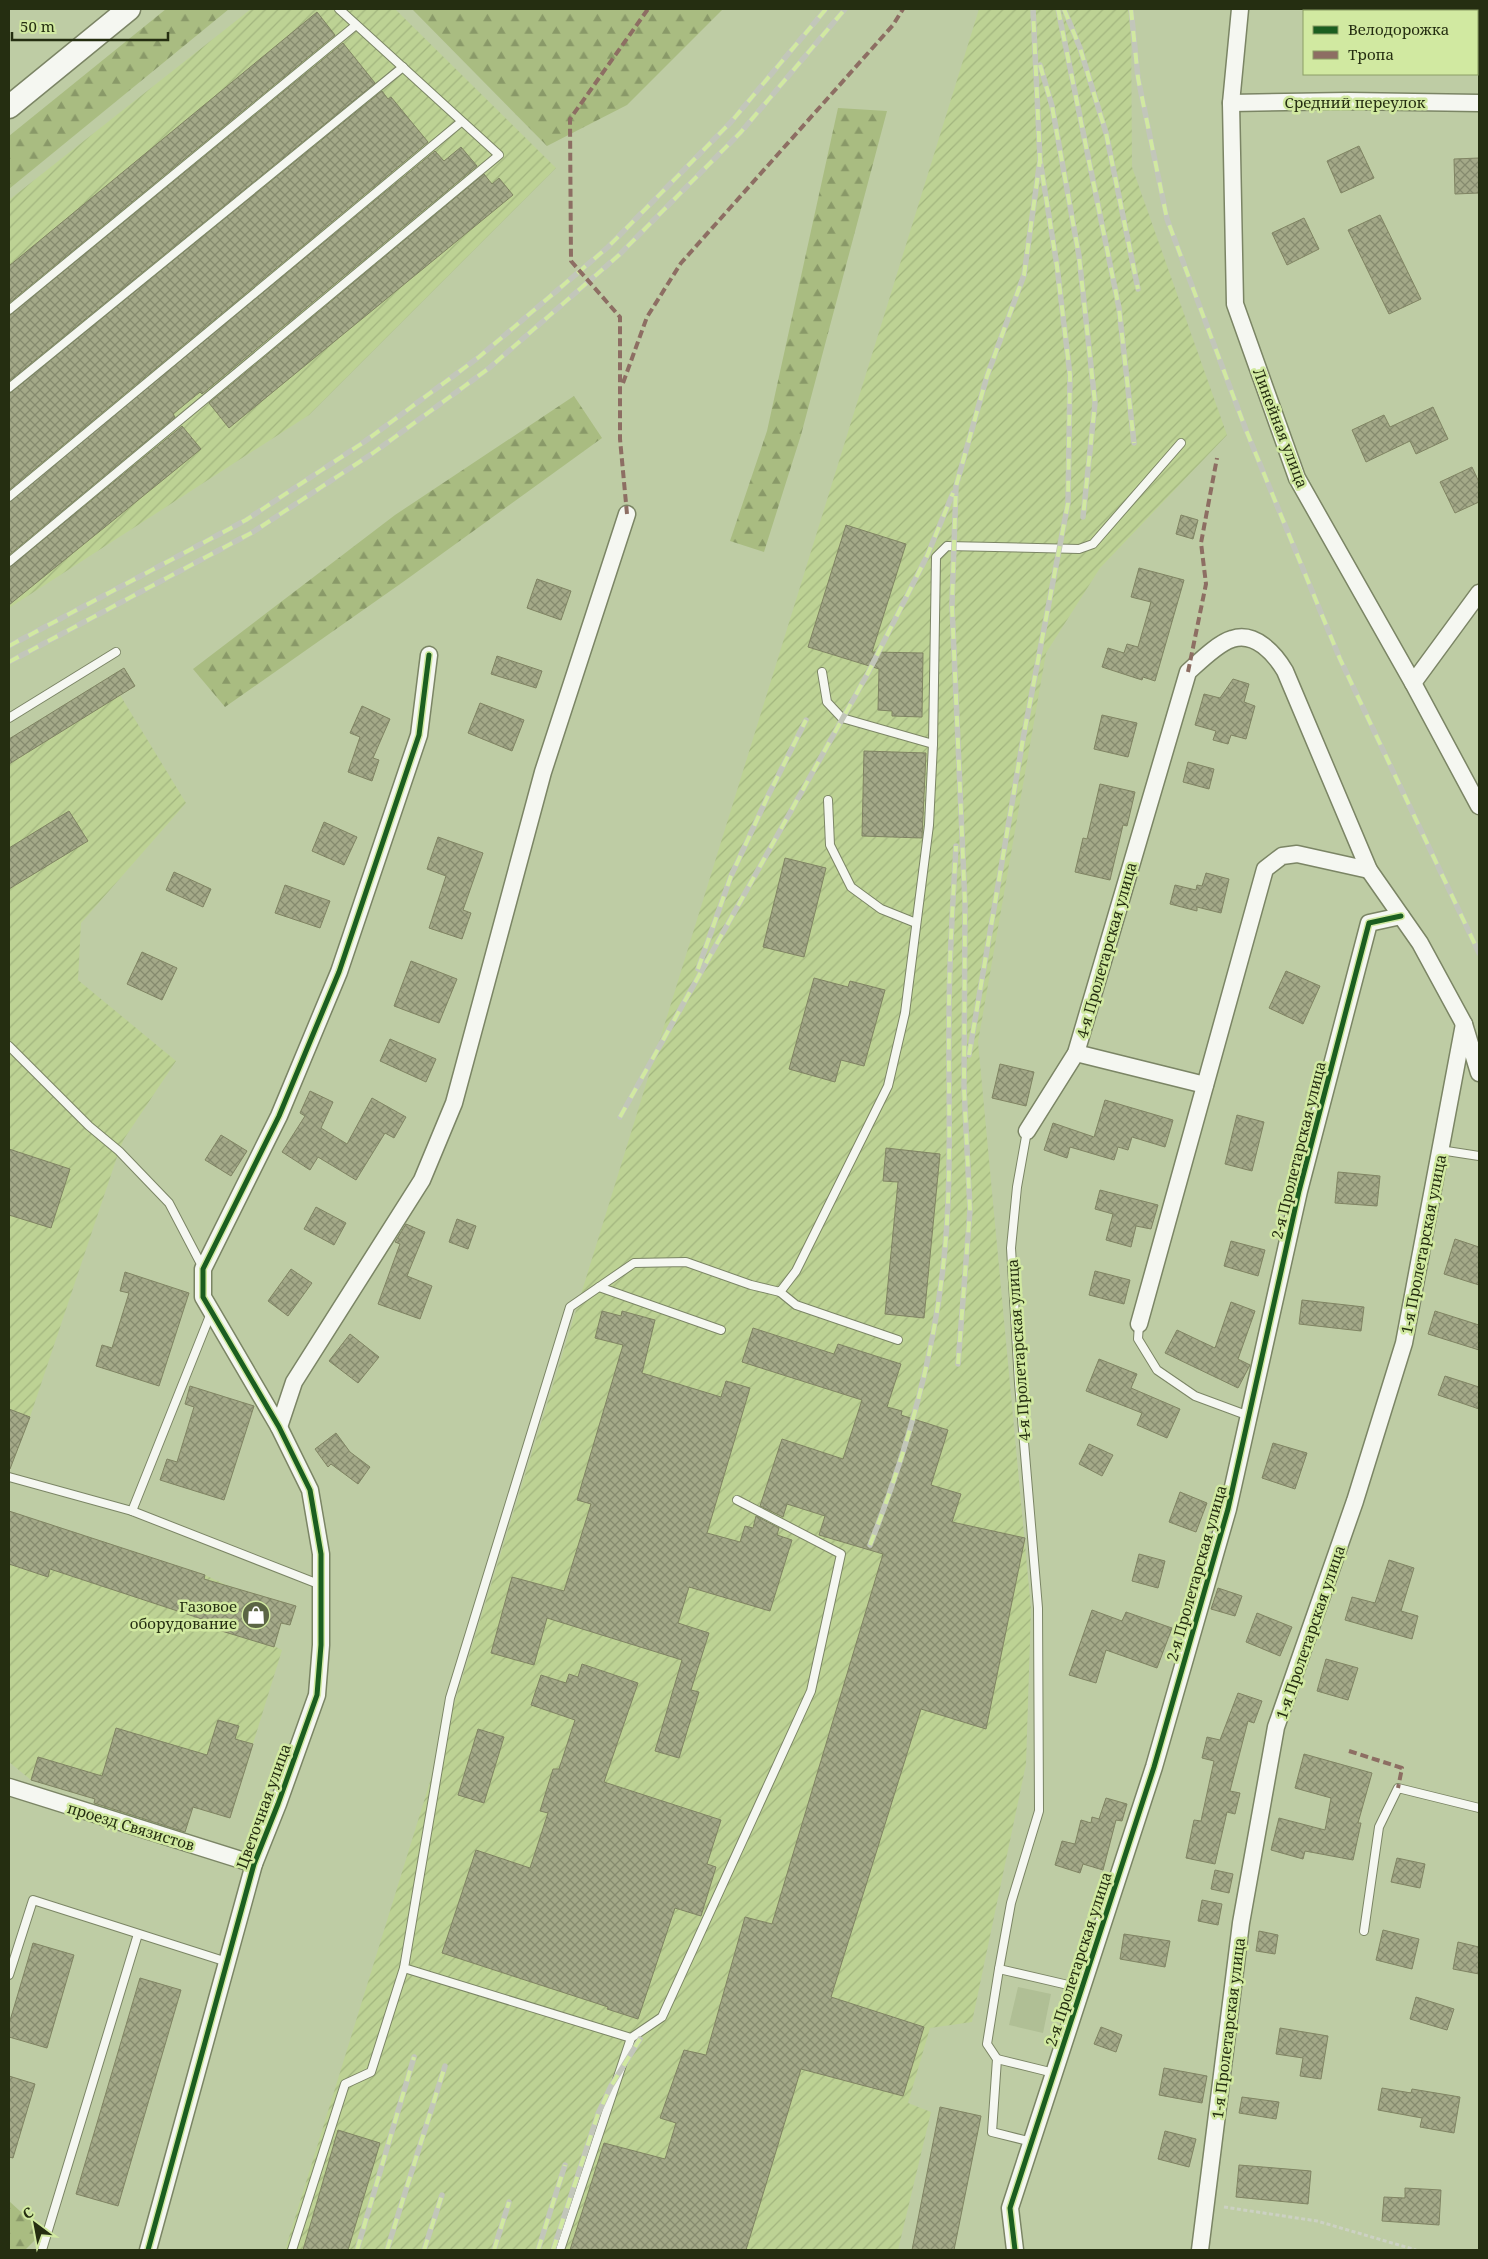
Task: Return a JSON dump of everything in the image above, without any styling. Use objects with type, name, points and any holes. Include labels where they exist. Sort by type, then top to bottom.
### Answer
[{"type":"street","points":[[9,107],[129,9]]},
{"type":"street","name":"Линейная улица","points":[[1240,9],[1231,103],[1236,304],[1297,478],[1413,683],[1479,806]]},
{"type":"street","name":"Средний переулок","points":[[1231,103],[1348,101],[1479,103]]},
{"type":"street","points":[[279,1427],[294,1382],[422,1180],[454,1103],[543,772],[626,514]]},
{"type":"street","points":[[1413,683],[1479,593]]},
{"type":"street","name":"4-я Пролетарская улица","points":[[1028,1131],[1076,1053],[1188,672],[1231,639],[1244,637],[1260,644],[1274,653],[1285,671],[1369,870]]},
{"type":"street","points":[[204,1269],[279,1116],[339,972],[419,736],[429,654]]},
{"type":"street","points":[[1139,1324],[1204,1085],[1266,869],[1282,856],[1297,854],[1369,870],[1420,943],[1464,1024],[1479,1073]]},
{"type":"street","name":"2-я Пролетарская улица","points":[[1015,2250],[1010,2208],[1159,1749],[1228,1509],[1299,1191],[1369,924],[1401,916]]},
{"type":"street","name":"1-я Пролетарская улица","points":[[1200,2250],[1242,1924],[1276,1727],[1355,1502],[1404,1343],[1464,1024]]},
{"type":"street","points":[[1076,1053],[1204,1085]]},
{"type":"street","name":"Цветочная улица","points":[[148,2250],[254,1864],[278,1804],[317,1695],[321,1646],[321,1554],[310,1490],[279,1427],[203,1297],[204,1269]]},
{"type":"street","name":"проезд Связистов","points":[[9,1787],[254,1864]]},
{"type":"lane","points":[[9,562],[499,155],[339,9]]},
{"type":"lane","points":[[9,310],[356,25]]},
{"type":"lane","points":[[9,388],[402,67]]},
{"type":"lane","points":[[9,497],[461,122]]},
{"type":"lane","points":[[780,1292],[796,1271],[888,1086],[905,1013],[929,825],[933,744],[936,557],[940,550],[947,546],[1079,549],[1093,544],[1181,443]]},
{"type":"lane","points":[[9,718],[116,652]]},
{"type":"lane","points":[[822,672],[827,702],[842,718],[933,744]]},
{"type":"lane","points":[[828,800],[830,845],[851,887],[881,908],[916,923]]},
{"type":"lane","points":[[9,1046],[89,1126],[118,1150],[169,1204],[204,1269]]},
{"type":"lane","name":"4-я Пролетарская улица","points":[[997,2060],[987,2044],[999,1969],[1011,1903],[1039,1811],[1038,1608],[1019,1383],[1011,1248],[1017,1187],[1028,1131]]},
{"type":"lane","points":[[1440,1150],[1479,1156]]},
{"type":"lane","points":[[292,2250],[345,2084],[371,2072],[404,1968],[450,1698],[570,1307],[634,1263],[686,1262],[751,1285],[780,1292],[796,1305],[898,1340]]},
{"type":"lane","points":[[600,1287],[720,1330]]},
{"type":"lane","points":[[132,1511],[211,1313]]},
{"type":"lane","points":[[1139,1324],[1138,1339],[1157,1370],[1195,1396],[1249,1416]]},
{"type":"lane","points":[[9,1477],[132,1511],[321,1586]]},
{"type":"lane","points":[[560,2250],[631,2038],[662,2017],[811,1691],[841,1554],[737,1500]]},
{"type":"lane","points":[[1364,1931],[1379,1827],[1398,1788],[1479,1808]]},
{"type":"lane","points":[[9,1975],[32,1900],[227,1962]]},
{"type":"lane","points":[[42,2250],[138,1934]]},
{"type":"lane","points":[[404,1968],[631,2038]]},
{"type":"lane","points":[[999,1969],[1081,1988]]},
{"type":"lane","points":[[1032,2142],[992,2132],[997,2060],[1054,2072]]},
{"type":"path","points":[[1206,2204],[1316,2221],[1416,2250]]},
{"type":"shaded area","points":[[251,9],[395,9],[556,168],[309,415],[9,608],[9,200]]},
{"type":"shaded area","points":[[979,9],[1131,9],[1132,167],[1227,435],[1100,568],[1046,653],[978,1042],[1031,1609],[1026,1764],[972,2022],[930,2028],[908,2103],[931,2112],[898,2250],[285,2250]]},
{"type":"shaded area","points":[[120,695],[186,803],[81,923],[78,980],[176,1061],[124,1139],[119,1151],[30,1417],[9,1472],[9,764]]},
{"type":"shaded area","points":[[9,1511],[205,1575],[228,1586],[296,1606],[290,1625],[281,1623],[274,1646],[282,1650],[230,1818],[193,1807],[185,1832],[93,1805],[95,1799],[31,1780],[9,1762]]},
{"type":"shaded area","points":[[1018,1987],[1051,1994],[1043,2033],[1009,2025]]},
{"type":"green space","points":[[166,9],[229,9],[9,189],[9,136]]},
{"type":"green space","points":[[412,9],[723,9],[627,105],[547,146]]},
{"type":"green space","points":[[838,108],[887,111],[801,435],[764,552],[730,541],[767,431]]},
{"type":"green space","points":[[574,396],[602,438],[403,582],[225,707],[193,669],[395,515]]},
{"type":"green space","points":[[9,2201],[43,2232],[25,2250],[9,2250]]},
{"type":"building","points":[[317,12],[335,35],[9,303],[9,266]]},
{"type":"building","points":[[343,43],[375,83],[9,381],[9,316]]},
{"type":"building","points":[[382,91],[388,99],[391,97],[428,142],[9,490],[9,394]]},
{"type":"building","points":[[1359,146],[1374,178],[1341,193],[1327,161]]},
{"type":"building","points":[[461,147],[477,166],[202,394],[200,392],[173,414],[175,417],[9,555],[9,502],[435,151],[444,161]]},
{"type":"building","points":[[1479,158],[1479,193],[1455,194],[1454,159]]},
{"type":"building","points":[[484,174],[492,184],[499,178],[513,195],[229,428],[209,403]]},
{"type":"building","points":[[1380,215],[1421,299],[1389,314],[1348,230]]},
{"type":"building","points":[[1304,218],[1319,249],[1287,265],[1272,233]]},
{"type":"building","points":[[1433,407],[1448,439],[1416,454],[1410,441],[1366,462],[1352,430],[1384,415],[1390,427]]},
{"type":"building","points":[[182,426],[201,449],[9,605],[9,568]]},
{"type":"building","points":[[1472,467],[1479,482],[1479,502],[1455,513],[1440,482]]},
{"type":"building","points":[[1181,515],[1198,520],[1193,539],[1176,534]]},
{"type":"building","points":[[846,525],[906,544],[872,652],[923,653],[922,717],[892,716],[892,711],[878,710],[879,669],[808,647]]},
{"type":"building","points":[[1139,568],[1184,580],[1155,681],[1143,677],[1142,680],[1102,667],[1108,648],[1124,653],[1127,644],[1138,647],[1151,602],[1131,597]]},
{"type":"building","points":[[537,579],[571,591],[561,620],[527,608]]},
{"type":"building","points":[[497,656],[542,671],[536,688],[491,674]]},
{"type":"building","points":[[124,668],[135,686],[9,764],[9,739]]},
{"type":"building","points":[[1233,679],[1249,684],[1244,702],[1255,706],[1246,739],[1231,735],[1228,744],[1213,740],[1216,731],[1195,725],[1204,694],[1220,698]]},
{"type":"building","points":[[480,703],[524,720],[512,751],[468,733]]},
{"type":"building","points":[[362,706],[390,719],[373,758],[379,760],[372,781],[348,772],[360,737],[350,733]]},
{"type":"building","points":[[1102,715],[1137,723],[1128,757],[1094,749]]},
{"type":"building","points":[[864,751],[926,753],[922,838],[862,836]]},
{"type":"building","points":[[1188,762],[1214,769],[1209,789],[1183,782]]},
{"type":"building","points":[[1100,784],[1135,792],[1127,826],[1123,825],[1110,880],[1075,872],[1083,838],[1087,839]]},
{"type":"building","points":[[69,811],[88,841],[9,889],[9,848]]},
{"type":"building","points":[[324,822],[357,837],[344,865],[312,851]]},
{"type":"building","points":[[438,837],[483,853],[463,910],[471,913],[462,939],[429,928],[446,876],[427,869]]},
{"type":"building","points":[[785,858],[826,868],[804,957],[763,947]]},
{"type":"building","points":[[174,872],[211,889],[203,907],[166,890]]},
{"type":"building","points":[[1206,873],[1229,879],[1221,913],[1197,907],[1197,911],[1170,904],[1175,885],[1196,890],[1197,885],[1202,886]]},
{"type":"building","points":[[285,885],[330,901],[320,928],[275,913]]},
{"type":"building","points":[[142,952],[177,968],[162,1000],[127,984]]},
{"type":"building","points":[[411,961],[457,979],[439,1023],[394,1006]]},
{"type":"building","points":[[1286,971],[1320,986],[1303,1024],[1269,1008]]},
{"type":"building","points":[[814,978],[848,987],[850,981],[885,990],[864,1066],[841,1060],[835,1082],[789,1069]]},
{"type":"building","points":[[390,1039],[436,1059],[426,1082],[380,1061]]},
{"type":"building","points":[[1000,1064],[1034,1072],[1026,1106],[992,1098]]},
{"type":"building","points":[[310,1091],[333,1102],[321,1128],[347,1144],[372,1098],[406,1117],[394,1138],[385,1133],[356,1180],[318,1157],[310,1170],[282,1152],[305,1116],[300,1113]]},
{"type":"building","points":[[1105,1100],[1173,1120],[1165,1147],[1132,1137],[1128,1150],[1118,1147],[1114,1160],[1070,1147],[1067,1158],[1044,1150],[1053,1123],[1094,1137]]},
{"type":"building","points":[[1237,1115],[1264,1122],[1252,1171],[1225,1164]]},
{"type":"building","points":[[221,1135],[247,1151],[231,1176],[205,1160]]},
{"type":"building","points":[[886,1148],[940,1154],[924,1318],[885,1314],[898,1182],[883,1181]]},
{"type":"building","points":[[9,1149],[70,1169],[51,1228],[9,1215]]},
{"type":"building","points":[[1338,1172],[1380,1176],[1377,1206],[1335,1203]]},
{"type":"building","points":[[1100,1190],[1158,1205],[1151,1229],[1136,1226],[1131,1247],[1106,1240],[1113,1214],[1095,1209]]},
{"type":"building","points":[[316,1207],[346,1223],[334,1245],[304,1229]]},
{"type":"building","points":[[457,1219],[476,1226],[468,1249],[449,1242]]},
{"type":"building","points":[[406,1224],[425,1232],[407,1276],[432,1286],[420,1319],[378,1304],[400,1244],[395,1242]]},
{"type":"building","points":[[1455,1239],[1479,1247],[1479,1285],[1444,1274]]},
{"type":"building","points":[[1231,1241],[1265,1250],[1258,1276],[1224,1266]]},
{"type":"building","points":[[291,1269],[312,1283],[288,1316],[268,1301]]},
{"type":"building","points":[[1095,1271],[1130,1280],[1124,1304],[1089,1295]]},
{"type":"building","points":[[125,1272],[189,1293],[159,1386],[96,1366],[102,1345],[112,1348],[129,1293],[120,1291]]},
{"type":"building","points":[[1302,1300],[1364,1307],[1361,1331],[1299,1324]]},
{"type":"building","points":[[1231,1302],[1255,1311],[1238,1359],[1250,1365],[1238,1388],[1165,1353],[1177,1330],[1215,1348]]},
{"type":"building","points":[[602,1311],[621,1316],[622,1311],[655,1320],[642,1373],[721,1397],[726,1381],[750,1388],[707,1533],[740,1542],[745,1526],[753,1528],[756,1516],[779,1528],[777,1535],[792,1540],[770,1611],[689,1587],[678,1623],[709,1633],[691,1690],[699,1692],[679,1758],[655,1751],[682,1660],[547,1618],[534,1665],[491,1653],[512,1577],[564,1591],[591,1504],[577,1500],[623,1345],[595,1338]]},
{"type":"building","points":[[1435,1311],[1479,1325],[1479,1350],[1428,1334]]},
{"type":"building","points":[[753,1328],[834,1354],[838,1344],[901,1364],[887,1407],[902,1411],[901,1415],[948,1430],[931,1485],[961,1494],[952,1522],[1025,1538],[986,1729],[921,1709],[831,1997],[924,2027],[903,2096],[801,2069],[746,2250],[570,2250],[604,2143],[665,2159],[676,2123],[660,2118],[684,2050],[706,2055],[745,1917],[772,1924],[883,1554],[819,1535],[825,1516],[787,1504],[783,1517],[760,1506],[782,1439],[843,1459],[862,1400],[742,1362]]},
{"type":"building","points":[[350,1334],[379,1357],[358,1383],[329,1361]]},
{"type":"building","points":[[1099,1359],[1137,1374],[1131,1388],[1180,1409],[1167,1438],[1137,1425],[1142,1413],[1086,1391]]},
{"type":"building","points":[[1445,1376],[1479,1387],[1479,1409],[1438,1395]]},
{"type":"building","points":[[190,1386],[254,1406],[224,1500],[160,1480],[167,1459],[177,1462],[194,1407],[185,1404]]},
{"type":"building","points":[[9,1409],[30,1417],[10,1469],[9,1468]]},
{"type":"building","points":[[336,1433],[350,1452],[370,1467],[358,1484],[331,1464],[328,1467],[315,1449]]},
{"type":"building","points":[[1273,1443],[1307,1453],[1295,1489],[1262,1478]]},
{"type":"building","points":[[1089,1444],[1113,1455],[1102,1476],[1079,1464]]},
{"type":"building","points":[[1180,1492],[1207,1503],[1196,1532],[1169,1522]]},
{"type":"building","points":[[9,1511],[205,1575],[204,1579],[296,1606],[290,1625],[281,1623],[274,1647],[215,1629],[217,1624],[50,1569],[48,1577],[9,1564]]},
{"type":"building","points":[[1139,1554],[1165,1561],[1158,1588],[1132,1581]]},
{"type":"building","points":[[1389,1560],[1414,1568],[1401,1611],[1418,1616],[1412,1639],[1345,1620],[1352,1597],[1375,1603]]},
{"type":"building","points":[[1218,1588],[1242,1596],[1235,1616],[1211,1609]]},
{"type":"building","points":[[1092,1610],[1122,1621],[1126,1612],[1172,1628],[1157,1668],[1106,1650],[1096,1683],[1069,1675]]},
{"type":"building","points":[[1257,1613],[1292,1627],[1280,1656],[1246,1642]]},
{"type":"building","points":[[1326,1659],[1358,1668],[1348,1700],[1317,1691]]},
{"type":"building","points":[[582,1664],[638,1683],[604,1782],[721,1820],[707,1864],[716,1867],[701,1916],[675,1908],[638,2019],[607,2009],[608,2007],[442,1953],[476,1850],[530,1868],[548,1813],[540,1811],[553,1769],[559,1769],[575,1720],[531,1705],[541,1675],[566,1683],[569,1674],[578,1677]]},
{"type":"building","points":[[1238,1693],[1262,1701],[1254,1723],[1248,1721],[1230,1791],[1240,1793],[1235,1814],[1227,1812],[1215,1864],[1186,1858],[1194,1820],[1201,1821],[1214,1761],[1202,1758],[1207,1737],[1220,1740]]},
{"type":"building","points":[[218,1720],[239,1726],[235,1739],[253,1744],[230,1818],[193,1807],[185,1832],[94,1803],[95,1799],[31,1780],[38,1757],[102,1776],[116,1728],[207,1755]]},
{"type":"building","points":[[478,1729],[504,1737],[484,1803],[458,1795]]},
{"type":"building","points":[[1304,1754],[1372,1773],[1358,1823],[1361,1823],[1353,1860],[1305,1851],[1303,1859],[1271,1850],[1279,1818],[1325,1830],[1331,1798],[1295,1788]]},
{"type":"building","points":[[1106,1798],[1127,1804],[1122,1821],[1116,1820],[1103,1870],[1083,1864],[1080,1873],[1055,1865],[1062,1841],[1075,1844],[1081,1820],[1091,1823],[1092,1817],[1099,1819]]},
{"type":"building","points":[[1397,1858],[1425,1864],[1420,1888],[1391,1882]]},
{"type":"building","points":[[1215,1870],[1233,1874],[1229,1893],[1211,1889]]},
{"type":"building","points":[[1202,1900],[1222,1904],[1218,1925],[1198,1921]]},
{"type":"building","points":[[1383,1930],[1419,1939],[1412,1969],[1376,1960]]},
{"type":"building","points":[[1259,1931],[1278,1935],[1275,1954],[1256,1951]]},
{"type":"building","points":[[1124,1934],[1170,1941],[1165,1967],[1120,1959]]},
{"type":"building","points":[[1458,1942],[1479,1947],[1479,1974],[1453,1969]]},
{"type":"building","points":[[33,1943],[74,1955],[47,2048],[9,2037],[9,2024]]},
{"type":"building","points":[[140,1978],[181,1990],[118,2206],[76,2194]]},
{"type":"building","points":[[1416,1997],[1454,2009],[1447,2030],[1410,2019]]},
{"type":"building","points":[[1101,2027],[1122,2035],[1116,2052],[1094,2044]]},
{"type":"building","points":[[1280,2028],[1328,2036],[1321,2079],[1300,2076],[1303,2058],[1276,2054]]},
{"type":"building","points":[[1164,2068],[1207,2076],[1202,2103],[1159,2095]]},
{"type":"building","points":[[9,2076],[35,2084],[13,2158],[9,2157]]},
{"type":"building","points":[[1382,2088],[1411,2093],[1412,2089],[1460,2097],[1454,2133],[1420,2127],[1422,2118],[1378,2110]]},
{"type":"building","points":[[1242,2097],[1279,2102],[1276,2119],[1239,2113]]},
{"type":"building","points":[[940,2107],[981,2116],[954,2250],[912,2250]]},
{"type":"building","points":[[338,2130],[380,2143],[348,2250],[303,2250]]},
{"type":"building","points":[[1165,2131],[1196,2139],[1189,2167],[1158,2159]]},
{"type":"building","points":[[1239,2165],[1311,2171],[1308,2204],[1236,2197]]},
{"type":"building","points":[[1405,2188],[1441,2190],[1439,2225],[1382,2221],[1384,2197],[1405,2198]]},
{"type":"railway","points":[[9,646],[246,520],[364,442],[479,357],[608,247],[731,122],[826,9]]},
{"type":"railway","points":[[9,662],[253,532],[373,453],[488,369],[619,255],[741,132],[845,9]]},
{"type":"railway","points":[[969,1055],[1023,739],[1068,503],[1070,375],[1057,266],[1040,160],[1033,9]]},
{"type":"railway","points":[[1058,9],[1119,308],[1134,443]]},
{"type":"railway","points":[[1064,9],[1080,48],[1106,133],[1138,289]]},
{"type":"railway","points":[[1131,9],[1138,78],[1167,219],[1246,430],[1340,659],[1479,953]]},
{"type":"railway","points":[[1040,65],[1052,106],[1079,256],[1095,403],[1083,517]]},
{"type":"railway","points":[[958,1364],[970,1210],[964,1088],[965,904],[952,605],[956,486],[987,376],[1024,275],[1040,160]]},
{"type":"railway","points":[[620,1117],[868,673],[927,556],[953,493]]},
{"type":"railway","points":[[698,969],[731,876],[806,720]]},
{"type":"railway","points":[[870,1545],[894,1480],[915,1413],[931,1345],[942,1276],[948,1211],[949,995],[956,846]]},
{"type":"railway","points":[[553,2250],[598,2114],[611,2086],[640,2039]]},
{"type":"railway","points":[[357,2250],[414,2057]]},
{"type":"railway","points":[[387,2250],[445,2066]]},
{"type":"railway","points":[[538,2250],[565,2165]]},
{"type":"railway","points":[[424,2250],[442,2195]]},
{"type":"railway","points":[[494,2250],[509,2202]]},
{"type":"marked path","points":[[627,514],[620,439],[620,317],[571,261],[570,119],[648,9]]},
{"type":"marked path","points":[[623,383],[647,317],[681,263],[893,25],[903,9]]},
{"type":"marked path","points":[[1188,672],[1206,584],[1201,543],[1217,458]]},
{"type":"marked path","points":[[1349,1751],[1402,1768],[1398,1788]]},
{"type":"cycle path","points":[[148,2250],[254,1864],[278,1804],[317,1695],[321,1645],[321,1554],[310,1490],[279,1427],[203,1297],[203,1269],[279,1116],[339,972],[419,735],[429,655]]},
{"type":"cycle path","points":[[1015,2250],[1010,2208],[1154,1767],[1228,1509],[1299,1191],[1369,923],[1401,916]]},
{"type":"place","name":"Газовое оборудование","points":[[256,1615]]}]
